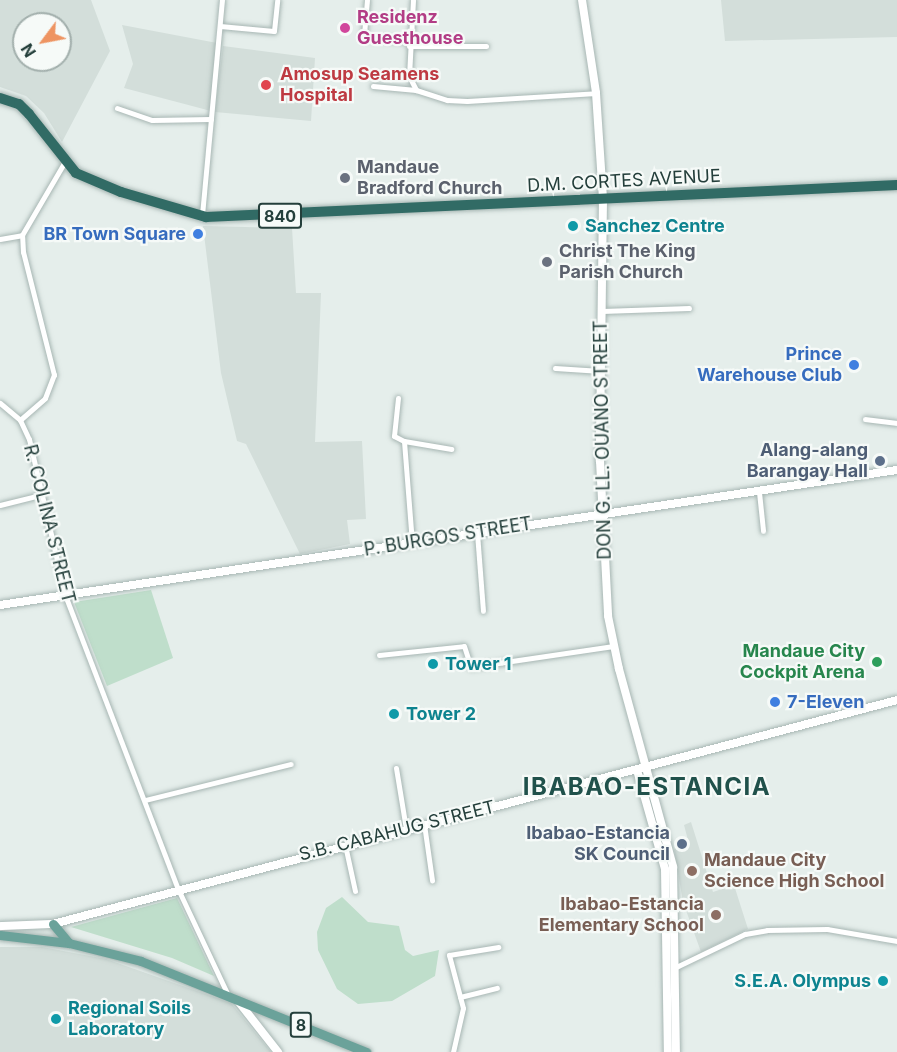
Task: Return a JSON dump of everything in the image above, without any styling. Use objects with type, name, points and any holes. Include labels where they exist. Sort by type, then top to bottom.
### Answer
[{"type":"highway","name":"D.M. CORTES AVENUE","points":[[0,98],[19,104],[29,114],[64,163],[100,185],[202,217],[294,216],[603,198],[897,186]]},
{"type":"main road","points":[[53,924],[69,943]]},
{"type":"main road","name":"8","points":[[0,935],[69,943],[141,961],[231,995],[366,1052]]},
{"type":"street","points":[[202,217],[222,0]]},
{"type":"street","points":[[220,26],[274,31],[278,0]]},
{"type":"street","points":[[367,0],[364,37],[409,44],[486,46]]},
{"type":"street","points":[[413,0],[409,76],[416,90]]},
{"type":"street","name":"DON G. LL. OUANO STREET","points":[[582,0],[596,93],[603,198],[600,514],[613,646],[664,842],[674,968],[669,1052]]},
{"type":"street","points":[[373,86],[416,90],[447,100],[467,101],[596,93]]},
{"type":"street","points":[[117,108],[152,120],[211,119]]},
{"type":"street","points":[[0,239],[22,235],[64,163]]},
{"type":"street","name":"R. COLINA STREET","points":[[22,235],[23,252],[54,375],[45,398],[20,420],[31,446],[40,495],[65,596],[178,889],[231,995]]},
{"type":"street","points":[[602,311],[689,308]]},
{"type":"street","points":[[555,368],[601,371]]},
{"type":"street","points":[[398,398],[394,436],[404,441],[451,450]]},
{"type":"street","points":[[0,403],[20,420]]},
{"type":"street","points":[[865,419],[897,423]]},
{"type":"street","points":[[404,441],[412,543]]},
{"type":"street","name":"P. BURGOS STREET","points":[[0,605],[897,470]]},
{"type":"street","points":[[759,492],[764,531]]},
{"type":"street","points":[[0,504],[40,495]]},
{"type":"street","points":[[477,533],[483,611]]},
{"type":"street","points":[[379,654],[464,646],[471,667],[613,646]]},
{"type":"street","name":"S.B. CABAHUG STREET","points":[[0,926],[53,924],[345,844],[637,770],[897,699]]},
{"type":"street","points":[[145,800],[291,764]]},
{"type":"street","points":[[396,768],[406,829]]},
{"type":"street","name":"DON G. LL. OUANO STREET","points":[[637,770],[664,842]]},
{"type":"street","points":[[424,824],[432,880]]},
{"type":"street","points":[[345,844],[356,891]]},
{"type":"street","points":[[674,968],[745,934],[766,930],[827,929],[897,941]]},
{"type":"street","name":"DON G. LL. OUANO STREET","points":[[671,934],[672,1030],[676,1052]]},
{"type":"street","points":[[453,1052],[463,1008],[449,956],[498,947]]},
{"type":"street","points":[[460,997],[497,988]]},
{"type":"street","points":[[231,995],[278,1052]]},
{"type":"shaded area","points":[[0,0],[91,0],[110,51],[62,142],[44,113],[26,96],[0,87]]},
{"type":"shaded area","points":[[721,0],[897,0],[897,37],[725,41]]},
{"type":"shaded area","points":[[122,25],[217,43],[211,111],[124,88],[133,64]]},
{"type":"shaded area","name":"Amosup Seamens Hospital","points":[[223,46],[315,58],[311,121],[215,112]]},
{"type":"shaded area","points":[[203,226],[292,228],[296,293],[321,293],[315,442],[362,441],[366,519],[347,520],[350,544],[300,554],[246,444],[237,441],[221,373]]},
{"type":"shaded area","name":"Ibabao-Estancia Elementary School","points":[[691,822],[713,892],[734,885],[748,929],[701,952],[683,902],[674,849],[689,844],[684,825]]},
{"type":"shaded area","points":[[0,947],[42,947],[106,959],[231,1003],[271,1052],[0,1052]]},
{"type":"green space","points":[[151,590],[173,658],[107,686],[74,602]]},
{"type":"green space","points":[[342,897],[368,922],[399,926],[405,950],[413,956],[439,950],[435,976],[392,1001],[358,1004],[337,989],[318,950],[317,932],[326,908]]},
{"type":"green space","points":[[177,898],[214,976],[172,958],[71,927]]},
{"type":"place","name":"Residenz Guesthouse","points":[[345,28]]},
{"type":"place","name":"Amosup Seamens Hospital","points":[[266,85]]},
{"type":"place","name":"Mandaue Bradford Church","points":[[345,178]]},
{"type":"place","name":"Sanchez Centre","points":[[573,226]]},
{"type":"place","name":"BR Town Square","points":[[198,234]]},
{"type":"place","name":"Christ The King Parish Church","points":[[547,262]]},
{"type":"place","name":"Prince Warehouse Club","points":[[854,365]]},
{"type":"place","name":"Alang-alang Barangay Hall","points":[[880,461]]},
{"type":"place","name":"Mandaue City Cockpit Arena","points":[[877,662]]},
{"type":"place","name":"Tower 1","points":[[433,664]]},
{"type":"place","name":"7-Eleven","points":[[775,702]]},
{"type":"place","name":"Tower 2","points":[[394,714]]},
{"type":"place","name":"Ibabao-Estancia SK Council","points":[[682,844]]},
{"type":"place","name":"Mandaue City Science High School","points":[[692,871]]},
{"type":"place","name":"Ibabao-Estancia Elementary School","points":[[716,915]]},
{"type":"place","name":"S.E.A. Olympus","points":[[883,981]]},
{"type":"place","name":"Regional Soils Laboratory","points":[[56,1019]]},
{"type":"district","name":"IBABAO-ESTANCIA","points":[[647,787]]}]
